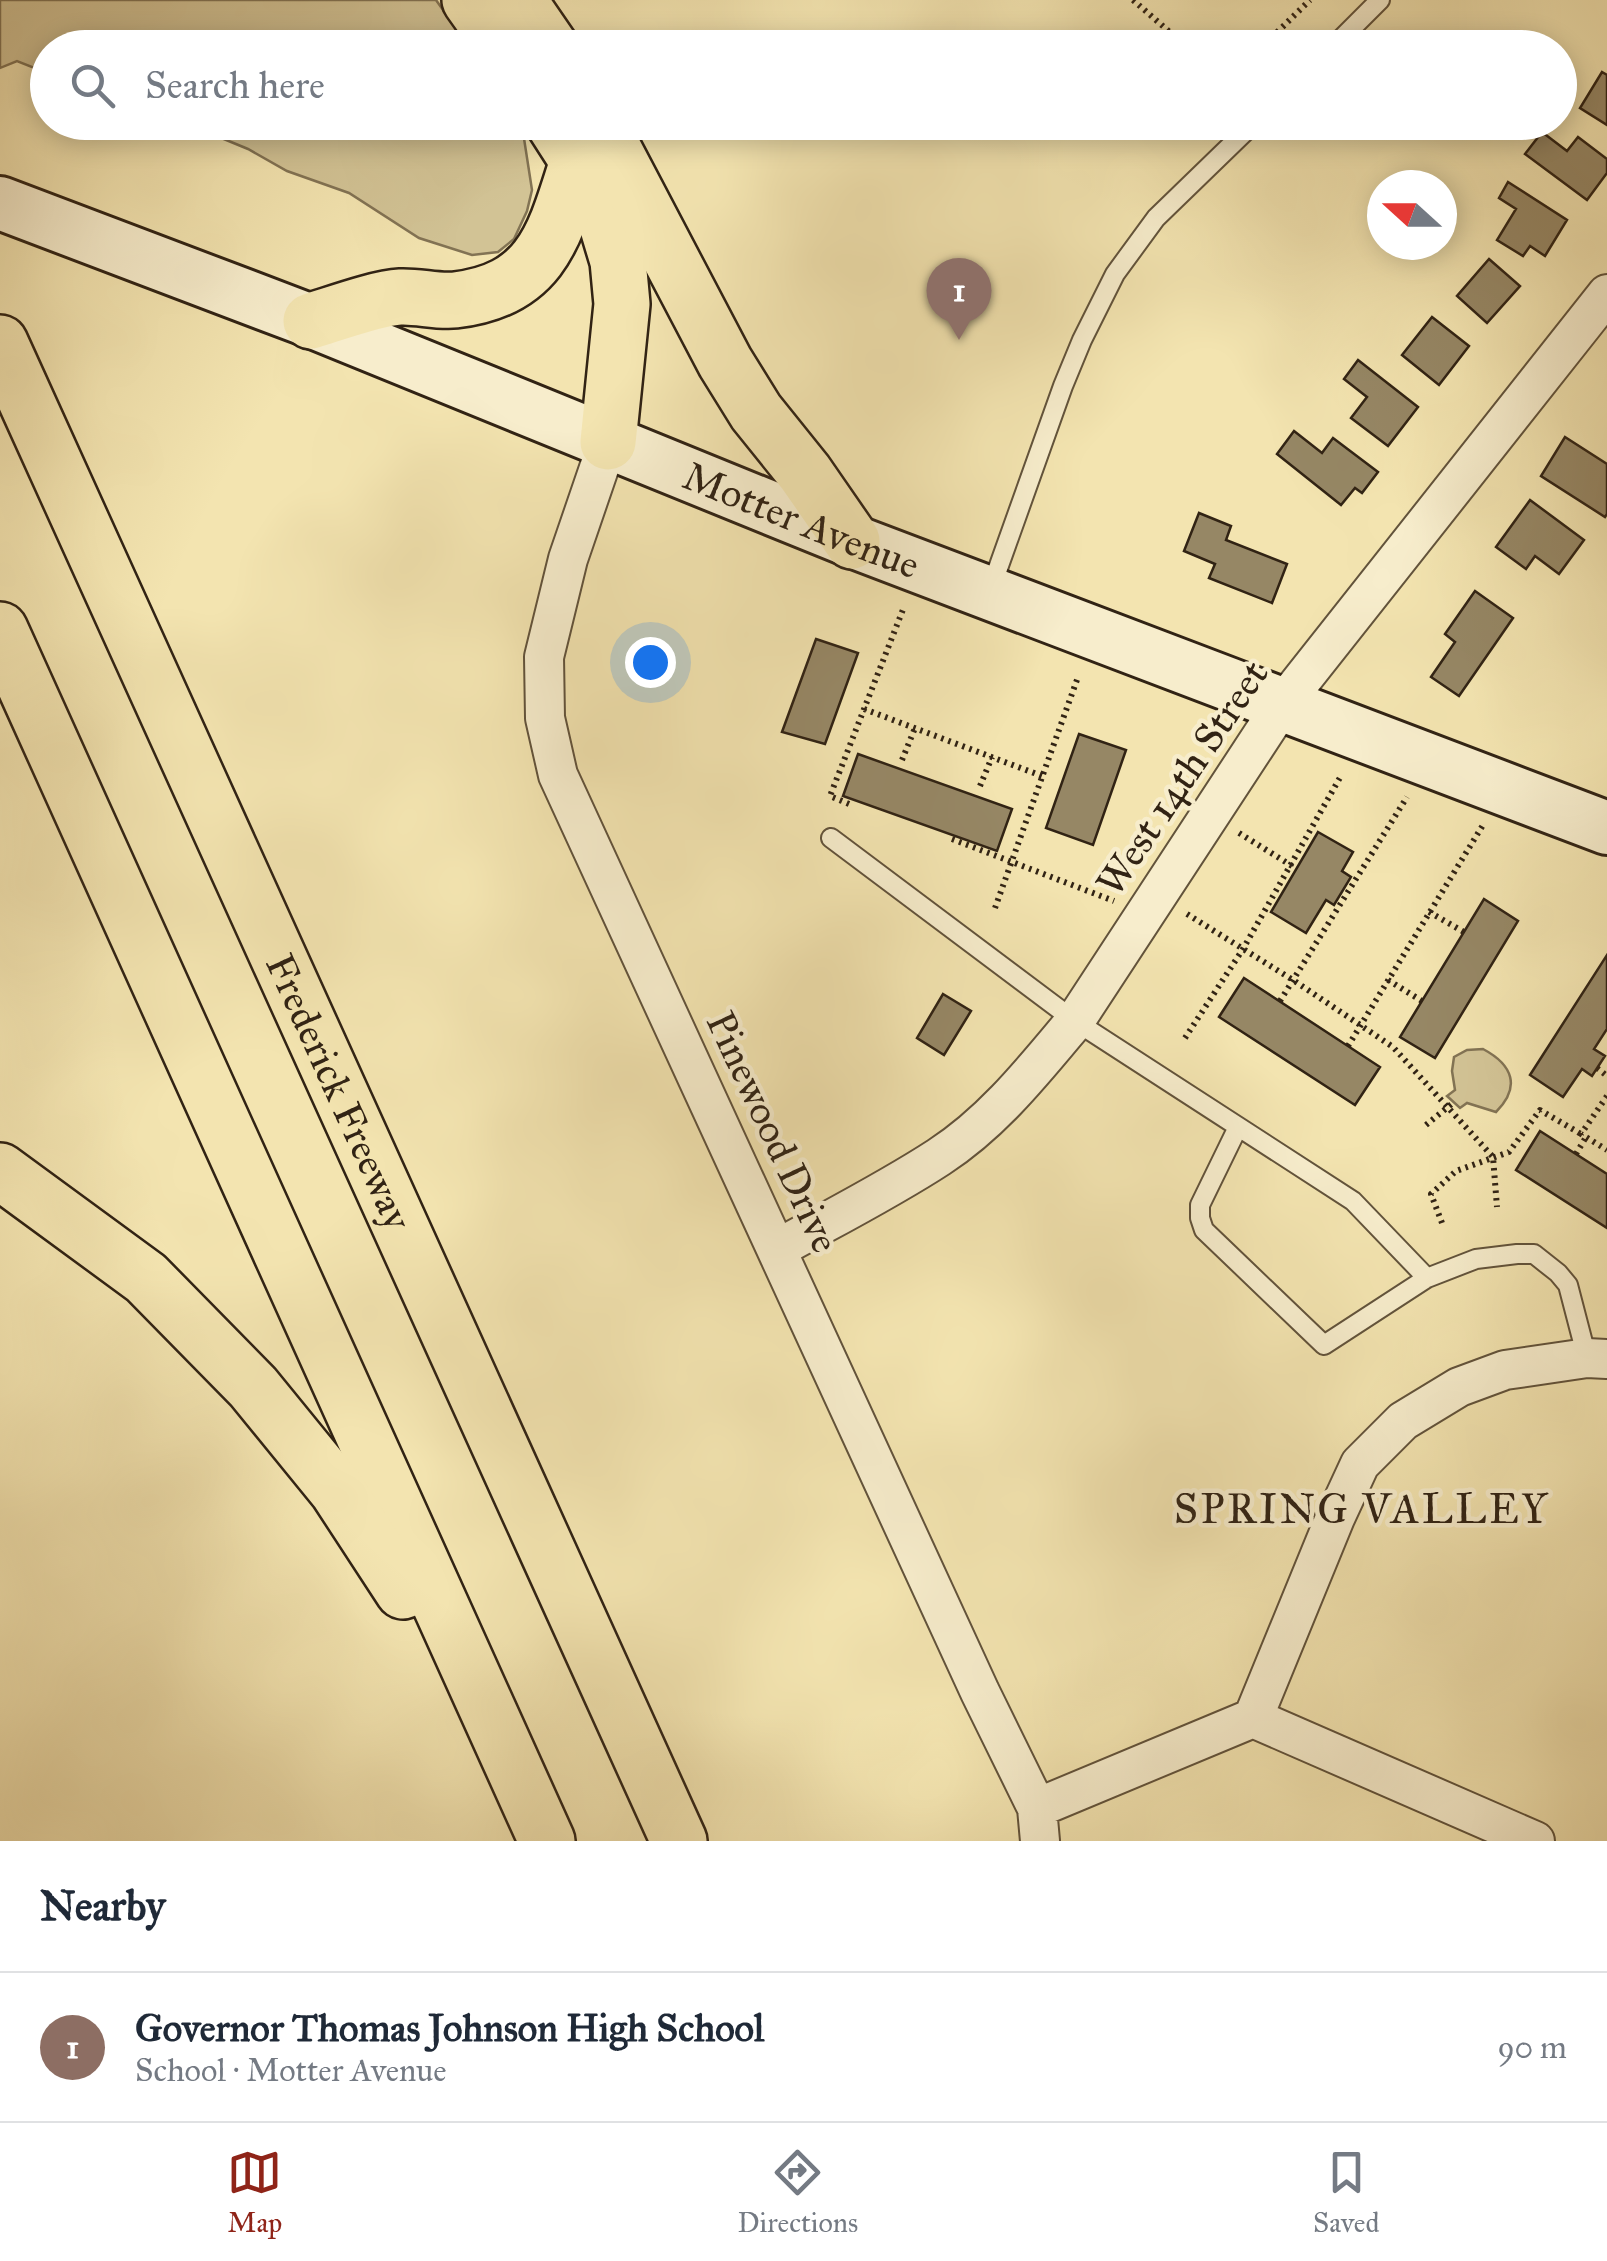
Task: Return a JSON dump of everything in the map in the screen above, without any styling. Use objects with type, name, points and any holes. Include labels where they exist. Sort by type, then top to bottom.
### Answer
[{"type":"highway","points":[[470,0],[491,30]]},
{"type":"highway","points":[[518,0],[539,30]]},
{"type":"highway","points":[[310,321],[398,296],[452,300],[489,292],[517,279],[538,259],[556,230],[575,140]]},
{"type":"highway","points":[[578,140],[618,261],[622,304],[608,442]]},
{"type":"highway","points":[[580,140],[661,244],[756,412],[852,540]]},
{"type":"highway","points":[[608,442],[650,385],[661,244]]},
{"type":"highway","name":"Frederick Freeway","points":[[0,343],[679,1841]]},
{"type":"highway","points":[[0,630],[547,1841]]},
{"type":"highway","points":[[0,1171],[146,1278],[253,1387],[337,1490],[498,1734]]},
{"type":"main road","name":"Motter Avenue","points":[[0,203],[310,321],[852,540],[1607,828]]},
{"type":"street","name":"West 14th Street","points":[[777,1249],[940,1157],[1012,1096],[1075,1021],[1282,705],[1607,294]]},
{"type":"street","name":"Pinewood Drive","points":[[608,442],[568,559],[544,657],[545,718],[558,776],[1039,1825]]},
{"type":"street","points":[[1039,1825],[1253,1718],[1360,1464],[1403,1421],[1458,1388],[1505,1370],[1597,1358]]},
{"type":"street","points":[[1253,1718],[1535,1841]]},
{"type":"lane","points":[[1350,30],[1380,0]]},
{"type":"lane","points":[[989,593],[1069,370],[1115,274],[1156,218],[1237,140]]},
{"type":"lane","points":[[831,838],[1075,1021],[1353,1202],[1427,1278]]},
{"type":"lane","points":[[1238,1127],[1200,1205],[1204,1230],[1324,1346],[1427,1278],[1476,1259],[1534,1254],[1568,1286],[1597,1358]]},
{"type":"path","points":[[1134,0],[1168,30]]},
{"type":"path","points":[[1279,30],[1310,0]]},
{"type":"path","points":[[850,804],[830,796],[904,607]]},
{"type":"path","points":[[995,908],[1078,677]]},
{"type":"path","points":[[864,709],[1042,776]]},
{"type":"path","points":[[902,760],[914,728]]},
{"type":"path","points":[[980,786],[992,757]]},
{"type":"path","points":[[1185,1038],[1293,867],[1342,774]]},
{"type":"path","points":[[1280,1001],[1408,798]]},
{"type":"path","points":[[1348,1046],[1483,824]]},
{"type":"path","points":[[1239,833],[1293,867]]},
{"type":"path","points":[[952,839],[1120,903]]},
{"type":"path","points":[[1430,912],[1464,932]]},
{"type":"path","points":[[1187,914],[1393,1047],[1451,1104],[1493,1157],[1497,1207]]},
{"type":"path","points":[[1388,980],[1422,1001]]},
{"type":"path","points":[[1597,1068],[1607,1076]]},
{"type":"path","points":[[1576,1154],[1607,1096]]},
{"type":"path","points":[[1426,1124],[1451,1104]]},
{"type":"path","points":[[1442,1223],[1431,1194],[1456,1171],[1509,1152],[1540,1110],[1607,1150]]},
{"type":"shaded area","points":[[0,0],[436,0],[457,30],[30,30],[30,66],[17,61],[0,68]]},
{"type":"shaded area","points":[[226,140],[524,140],[532,190],[514,239],[498,252],[472,255],[419,238],[349,193],[287,171]]},
{"type":"shaded area","points":[[1483,1049],[1501,1062],[1510,1077],[1509,1094],[1496,1112],[1467,1103],[1460,1108],[1447,1096],[1455,1090],[1454,1057],[1467,1050]]},
{"type":"building","points":[[1602,72],[1607,75],[1607,125],[1580,108]]},
{"type":"building","points":[[1578,137],[1607,159],[1607,173],[1587,200],[1525,154],[1536,140],[1553,140],[1567,151]]},
{"type":"building","points":[[1508,182],[1567,220],[1545,256],[1530,246],[1523,256],[1497,240],[1516,209],[1499,198]]},
{"type":"building","points":[[1489,259],[1520,286],[1487,323],[1457,296]]},
{"type":"building","points":[[1432,317],[1469,346],[1439,385],[1402,355]]},
{"type":"building","points":[[1358,360],[1418,407],[1388,446],[1351,418],[1367,397],[1344,379]]},
{"type":"building","points":[[1294,431],[1322,453],[1333,438],[1378,472],[1362,493],[1355,488],[1341,505],[1277,454]]},
{"type":"building","points":[[1565,437],[1607,464],[1605,517],[1541,476]]},
{"type":"building","points":[[1530,500],[1584,540],[1559,574],[1535,556],[1526,569],[1496,547]]},
{"type":"building","points":[[1199,513],[1231,526],[1226,540],[1287,564],[1272,603],[1209,578],[1215,564],[1184,551]]},
{"type":"building","points":[[1475,591],[1513,618],[1459,696],[1431,677],[1455,642],[1445,634]]},
{"type":"building","points":[[816,639],[858,653],[825,744],[782,732]]},
{"type":"building","points":[[1079,734],[1126,750],[1093,845],[1046,828]]},
{"type":"building","points":[[858,754],[1012,809],[997,851],[843,796]]},
{"type":"building","points":[[1318,832],[1353,852],[1342,871],[1351,877],[1334,905],[1326,900],[1306,933],[1271,912]]},
{"type":"building","points":[[1484,899],[1518,921],[1435,1058],[1400,1037]]},
{"type":"building","points":[[1607,955],[1607,1029],[1594,1049],[1605,1056],[1592,1076],[1582,1069],[1563,1097],[1530,1075]]},
{"type":"building","points":[[1244,978],[1380,1067],[1355,1105],[1219,1017]]},
{"type":"building","points":[[943,994],[971,1011],[944,1055],[917,1038]]},
{"type":"building","points":[[1540,1131],[1607,1174],[1607,1228],[1516,1170]]},
{"type":"place","name":"Governor Thomas Johnson High School","points":[[959,340]]},
{"type":"district","name":"SPRING VALLEY","points":[[1362,1509]]}]
